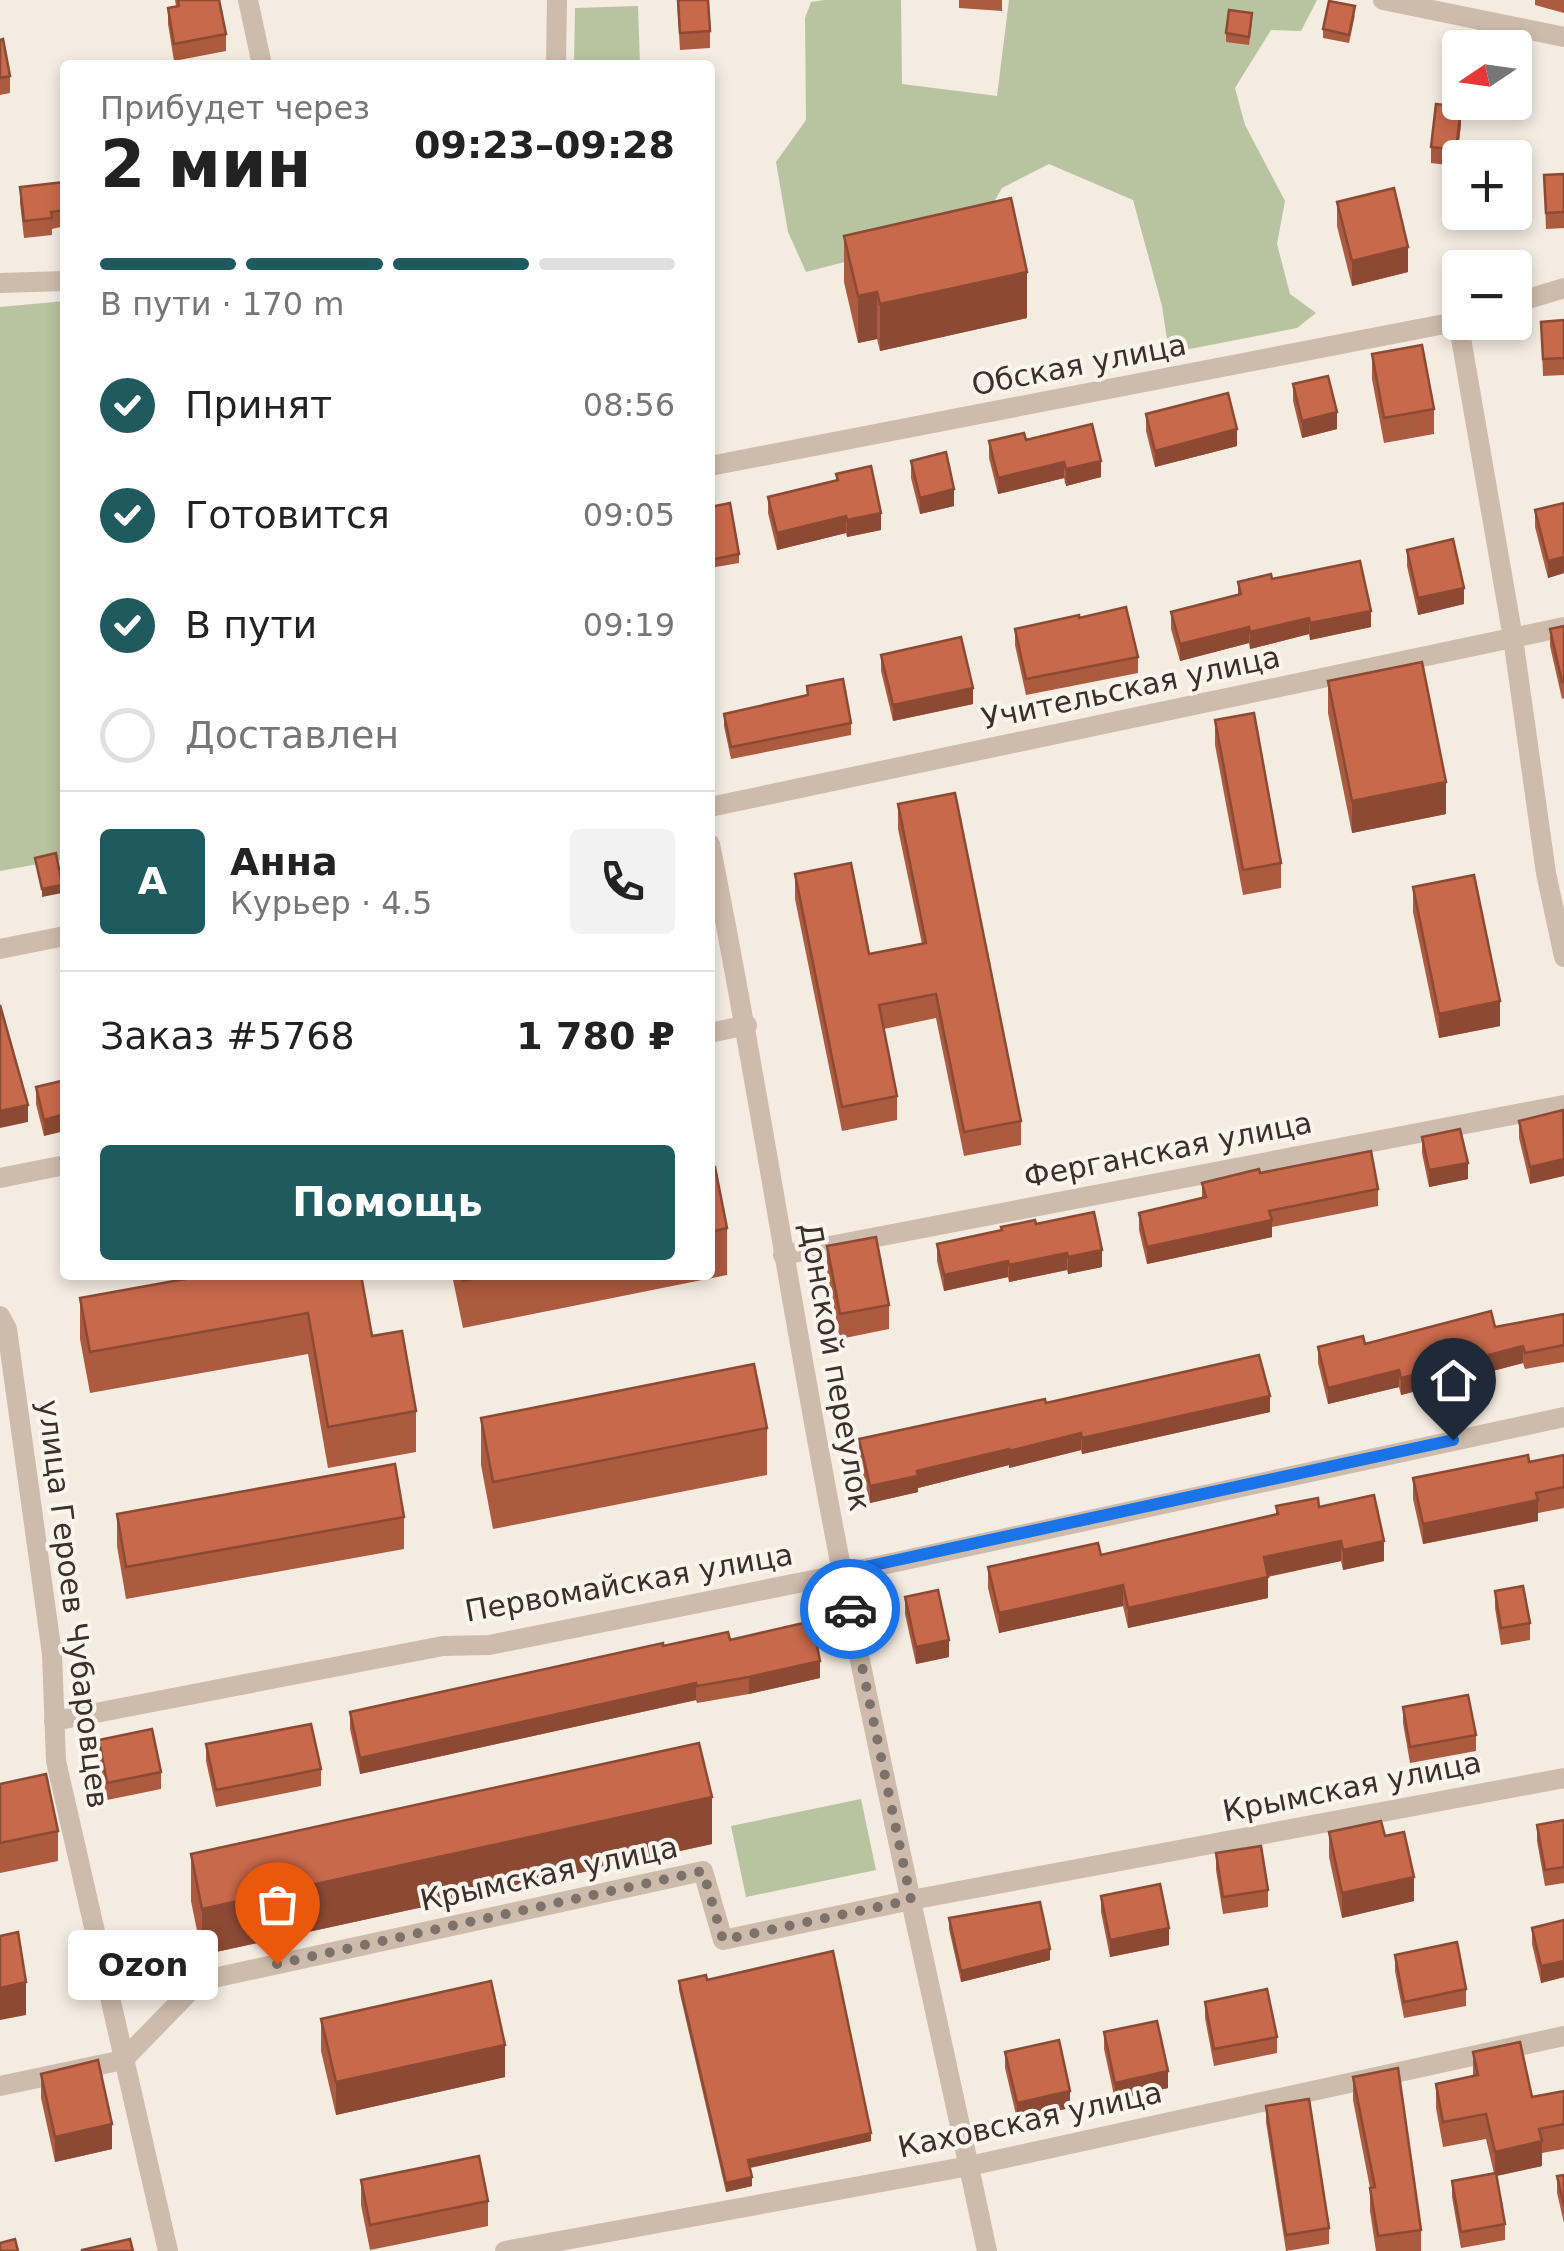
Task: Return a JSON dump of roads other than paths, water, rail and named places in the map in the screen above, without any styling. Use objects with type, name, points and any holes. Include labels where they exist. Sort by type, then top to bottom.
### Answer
[{"type":"street","points":[[248,0],[261,60]]},
{"type":"street","points":[[556,0],[556,60]]},
{"type":"street","points":[[1383,0],[1564,37]]},
{"type":"street","points":[[0,284],[60,281]]},
{"type":"street","points":[[1532,298],[1564,288]]},
{"type":"street","name":"Обская улица","points":[[715,465],[1442,324]]},
{"type":"street","points":[[1462,340],[1555,871],[1564,957]]},
{"type":"street","name":"Учительская улица","points":[[715,806],[1564,627]]},
{"type":"street","name":"Донской переулок","points":[[715,868],[747,1025],[783,1255],[842,1572],[987,2251]]},
{"type":"street","points":[[0,949],[60,937]]},
{"type":"street","points":[[715,1031],[747,1025]]},
{"type":"street","name":"Ферганская улица","points":[[783,1255],[1564,1105]]},
{"type":"street","points":[[0,1178],[60,1166]]},
{"type":"street","name":"улица Героев Чубаровцев","points":[[0,1316],[7,1329],[50,1635],[56,1760],[168,2251]]},
{"type":"street","name":"Первомайская улица","points":[[54,1721],[443,1646],[489,1645],[1564,1417]]},
{"type":"street","name":"Крымская улица","points":[[124,2060],[200,1982],[703,1871],[723,1940],[911,1900],[1564,1778]]},
{"type":"street","name":"Каховская улица","points":[[505,2251],[969,2166],[1564,2036]]},
{"type":"street","points":[[0,2086],[124,2060]]},
{"type":"place","name":"Ozon","points":[[277,1964]]}]
